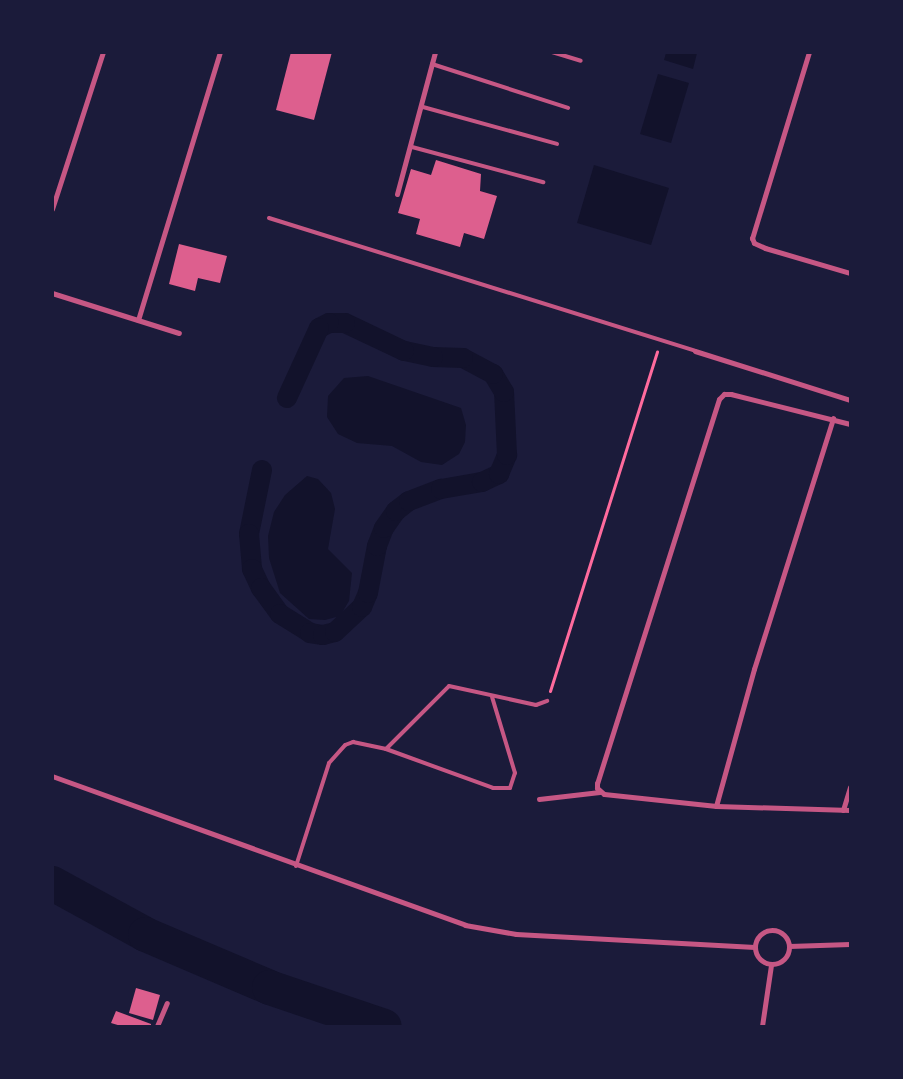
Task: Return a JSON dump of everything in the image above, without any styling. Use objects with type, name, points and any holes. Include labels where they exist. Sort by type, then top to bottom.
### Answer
[{"type":"street","points":[[52,210],[103,52]]},
{"type":"street","points":[[138,320],[220,52]]},
{"type":"street","points":[[397,194],[412,147],[435,52]]},
{"type":"street","points":[[809,52],[752,238],[754,243],[765,248],[850,273]]},
{"type":"street","points":[[52,293],[179,333]]},
{"type":"street","points":[[694,351],[850,400]]},
{"type":"street","points":[[600,792],[597,783],[719,399],[724,394],[730,394],[834,418],[850,424]]},
{"type":"street","points":[[716,806],[754,669],[834,418]]},
{"type":"street","points":[[52,776],[446,920],[487,930],[755,947]]},
{"type":"street","points":[[843,810],[850,787]]},
{"type":"street","points":[[539,799],[600,792],[716,806],[850,810]]},
{"type":"street","points":[[771,930],[784,934],[789,946],[785,959],[771,965],[761,960],[755,947],[759,936],[771,930]]},
{"type":"street","points":[[789,946],[850,944]]},
{"type":"street","points":[[762,1026],[771,965]]},
{"type":"street","points":[[157,1026],[167,1002]]},
{"type":"lane","points":[[552,52],[582,61]]},
{"type":"lane","points":[[432,64],[568,108]]},
{"type":"lane","points":[[422,107],[557,144]]},
{"type":"lane","points":[[412,147],[543,182]]},
{"type":"lane","points":[[269,218],[694,351]]},
{"type":"lane","points":[[386,749],[444,688],[455,685],[492,696],[536,705],[547,701]]},
{"type":"lane","points":[[296,866],[323,780],[338,751],[353,742],[386,749],[493,788],[510,788],[515,773],[492,696]]},
{"type":"path","points":[[547,701],[660,340]]},
{"type":"shaded area","points":[[666,52],[697,53],[693,69],[664,60]]},
{"type":"shaded area","points":[[658,74],[689,83],[671,143],[640,134]]},
{"type":"shaded area","points":[[594,165],[669,188],[651,245],[577,223]]},
{"type":"shaded area","points":[[368,376],[461,408],[466,425],[465,442],[459,454],[442,465],[421,462],[392,446],[357,443],[338,434],[327,417],[328,396],[344,378]]},
{"type":"shaded area","points":[[307,476],[318,479],[331,493],[335,509],[328,549],[352,573],[349,601],[340,616],[325,620],[309,619],[280,593],[269,558],[268,536],[274,512],[285,495]]},
{"type":"building","points":[[291,52],[332,52],[314,120],[276,110]]},
{"type":"building","points":[[436,160],[481,174],[480,191],[497,196],[484,239],[464,233],[460,247],[416,234],[420,219],[398,213],[411,169],[431,175]]},
{"type":"building","points":[[179,244],[227,256],[220,283],[198,278],[195,291],[169,284]]},
{"type":"building","points":[[136,988],[160,995],[153,1020],[129,1013]]},
{"type":"building","points":[[116,1011],[151,1024],[151,1026],[121,1026],[111,1023]]},
{"type":"waterway","points":[[262,470],[249,534],[252,569],[261,588],[280,614],[310,633],[323,635],[335,632],[362,607],[368,593],[377,546],[384,528],[396,511],[409,501],[441,489],[482,482],[499,474],[507,455],[504,392],[493,374],[463,358],[433,357],[404,351],[345,323],[329,323],[319,328],[287,398]]},
{"type":"waterway","points":[[52,883],[145,934],[269,987],[384,1026]]}]
